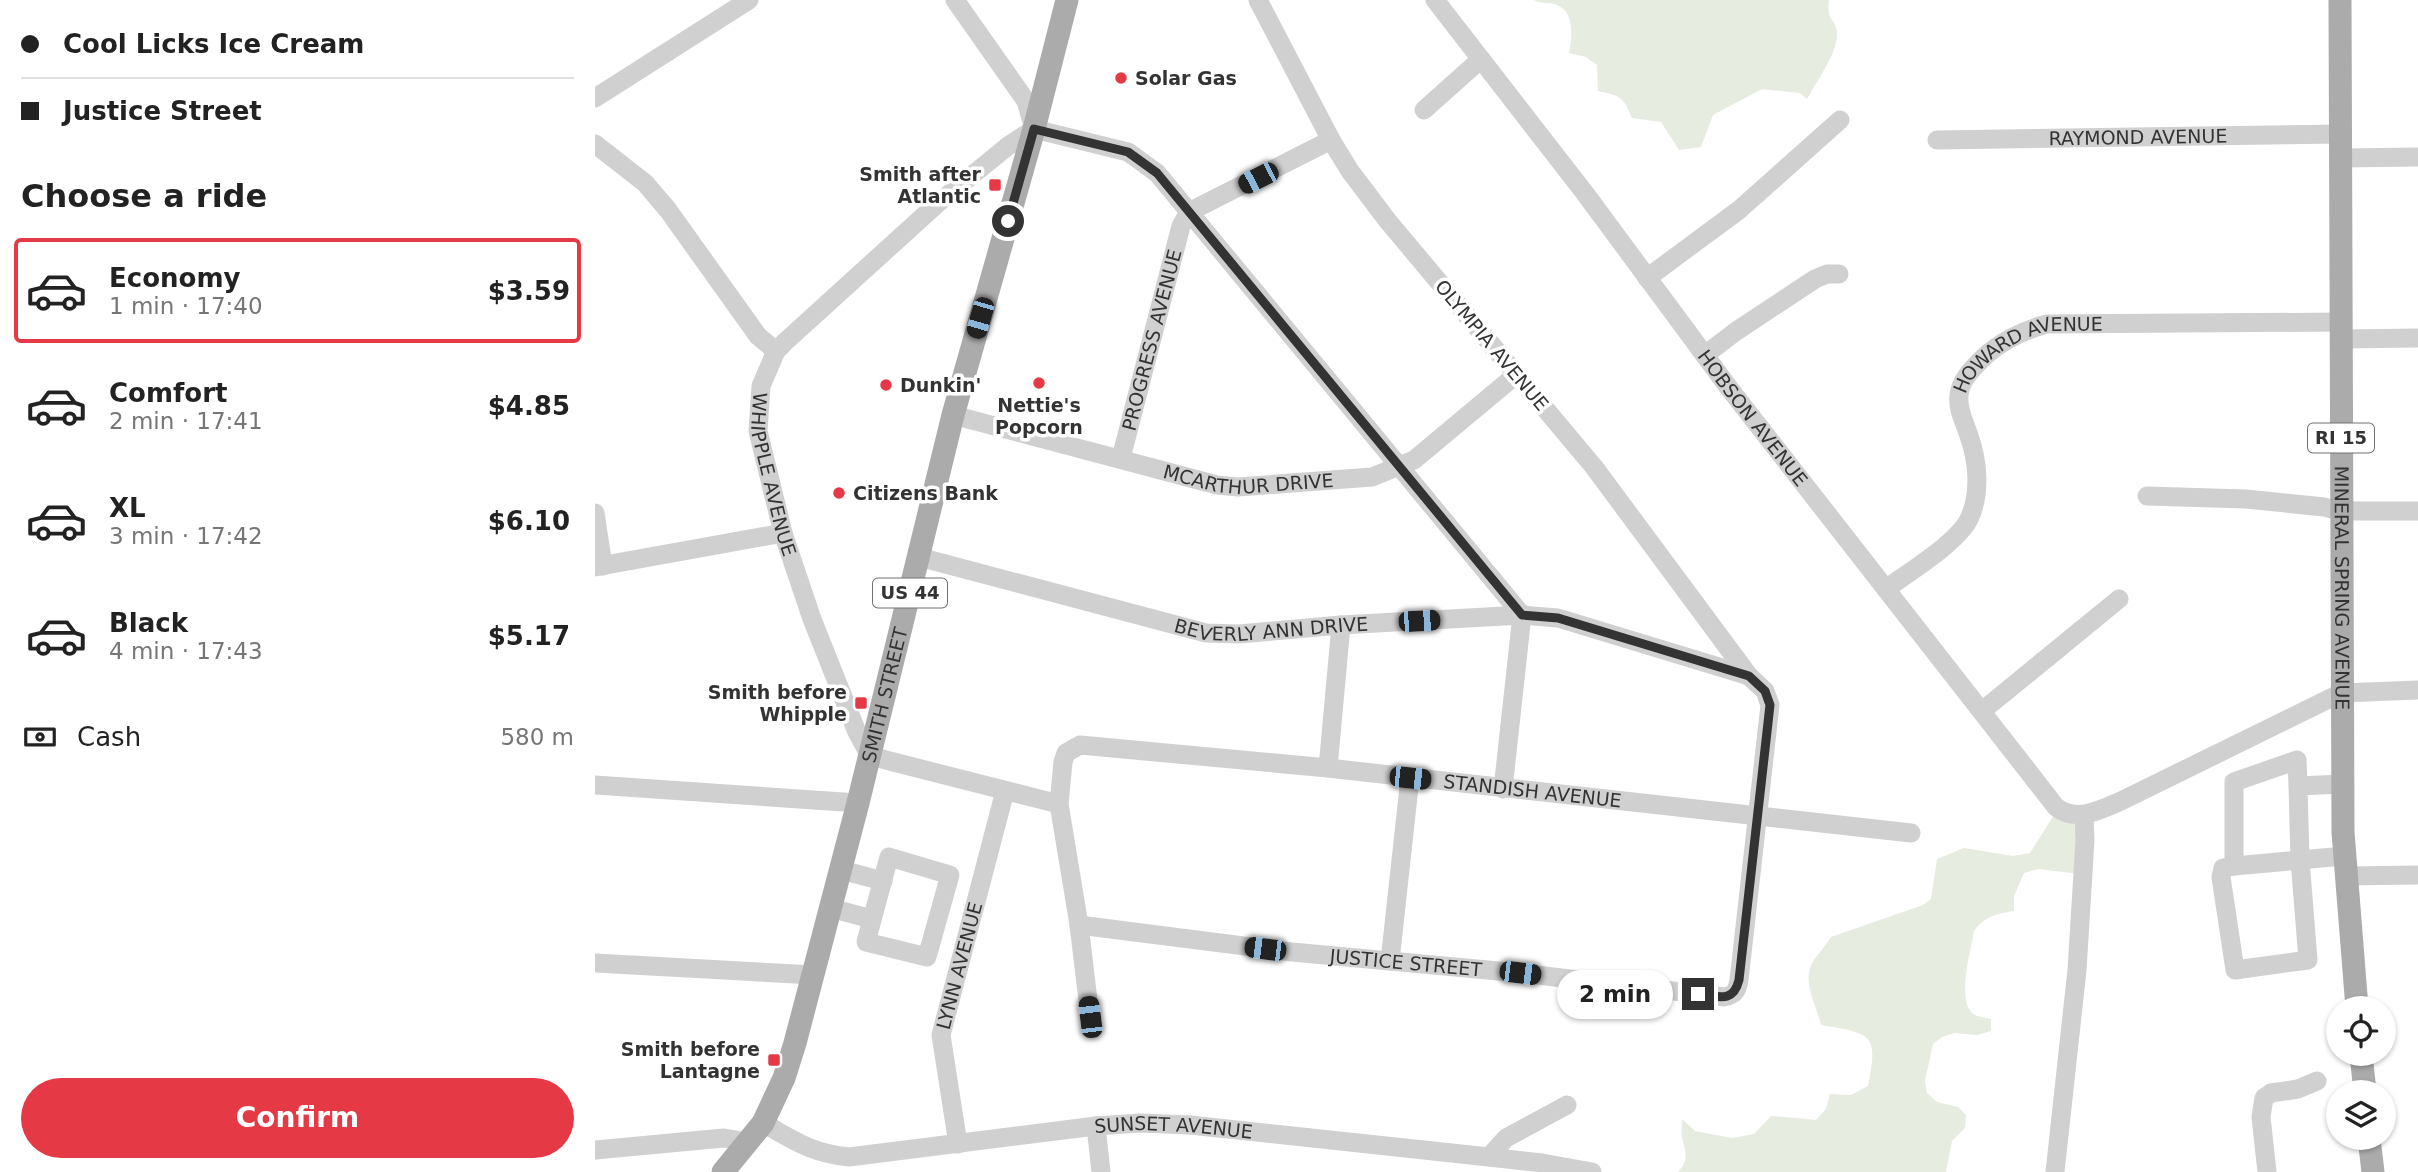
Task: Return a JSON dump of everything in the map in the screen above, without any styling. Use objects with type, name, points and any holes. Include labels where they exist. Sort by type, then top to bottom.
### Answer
[{"type":"main road","name":"SMITH STREET","points":[[723,1172],[763,1123],[784,1078],[841,870],[953,415],[1034,129],[1067,0]]},
{"type":"main road","name":"MINERAL SPRING AVENUE","points":[[2340,0],[2342,784],[2345,866],[2356,996]]},
{"type":"main road","points":[[2370,1150],[2372,1172]]},
{"type":"street","points":[[595,98],[749,0]]},
{"type":"street","points":[[954,0],[1026,101],[1034,129],[1128,152],[1157,173],[1522,615],[1503,789]]},
{"type":"street","name":"OLYMPIA AVENUE","points":[[1258,0],[1350,171],[1387,220],[1594,467],[1749,676],[1765,691],[1770,705],[1739,980],[1737,990],[1731,995]]},
{"type":"street","name":"HOBSON AVENUE","points":[[1436,0],[1705,355],[1887,588],[1926,643],[2056,807],[2064,813],[2084,814]]},
{"type":"street","points":[[1424,110],[1481,59]]},
{"type":"street","points":[[1647,278],[1739,209],[1840,120]]},
{"type":"street","name":"WHIPPLE AVENUE","points":[[870,756],[857,732],[812,619],[783,533],[758,431],[761,386],[776,351],[938,204],[1008,146],[1034,129]]},
{"type":"street","name":"RAYMOND AVENUE","points":[[1937,140],[2340,134]]},
{"type":"street","points":[[1189,212],[1331,140]]},
{"type":"street","points":[[595,144],[646,183],[758,336],[776,351]]},
{"type":"street","points":[[2341,158],[2418,157]]},
{"type":"street","name":"PROGRESS AVENUE","points":[[1121,458],[1181,226],[1189,212]]},
{"type":"street","points":[[1705,355],[1815,279],[1826,274],[1839,274]]},
{"type":"street","name":"HOWARD AVENUE","points":[[1887,588],[1935,553],[1957,534],[1968,520],[1977,470],[1973,448],[1959,408],[1965,377],[1986,354],[2030,328],[2047,324],[2341,331],[2418,338]]},
{"type":"street","name":"MCARTHUR DRIVE","points":[[953,415],[1226,486],[1372,477],[1414,460],[1517,374]]},
{"type":"street","points":[[2147,496],[2246,499],[2341,511],[2418,511]]},
{"type":"street","points":[[595,513],[599,566],[783,533]]},
{"type":"street","name":"BEVERLY ANN DRIVE","points":[[919,558],[1206,633],[1239,634],[1341,625],[1522,615],[1558,618],[1749,676]]},
{"type":"street","points":[[1982,711],[2119,599]]},
{"type":"street","points":[[1328,768],[1341,625]]},
{"type":"street","points":[[2055,1172],[2077,970],[2085,841],[2084,814],[2121,801],[2341,693],[2418,690]]},
{"type":"street","name":"STANDISH AVENUE","points":[[1059,804],[1066,753],[1080,745],[1328,768],[1911,833]]},
{"type":"street","points":[[870,756],[1059,804],[1079,925],[1090,1017]]},
{"type":"street","points":[[2234,866],[2234,782],[2297,760],[2300,860],[2308,960],[2235,970],[2221,877],[2223,868],[2300,860],[2418,875]]},
{"type":"street","points":[[1391,961],[1410,778]]},
{"type":"street","points":[[2298,786],[2342,784]]},
{"type":"street","points":[[595,785],[858,803]]},
{"type":"street","name":"LYNN AVENUE","points":[[958,1144],[941,1035],[1005,791]]},
{"type":"street","points":[[889,857],[950,875],[927,957],[866,942],[872,919],[889,857]]},
{"type":"street","points":[[841,870],[883,881]]},
{"type":"street","points":[[830,908],[872,919]]},
{"type":"street","name":"JUSTICE STREET","points":[[1079,925],[1292,952],[1520,973],[1724,997],[1731,995]]},
{"type":"street","points":[[595,963],[814,975]]},
{"type":"street","points":[[2267,1172],[2261,1117],[2264,1098],[2271,1093],[2298,1089],[2317,1082]]},
{"type":"street","points":[[1489,1157],[1506,1138],[1567,1105]]},
{"type":"street","name":"SUNSET AVENUE","points":[[763,1123],[799,1145],[831,1155],[869,1155],[1139,1123],[1190,1125],[1489,1157],[1592,1172]]},
{"type":"street","points":[[1097,1126],[1101,1172]]},
{"type":"street","points":[[595,1150],[724,1138],[748,1142]]},
{"type":"shaded area","points":[[1534,0],[1829,0],[1829,12],[1836,27],[1837,40],[1831,57],[1807,99],[1800,93],[1762,89],[1713,115],[1701,147],[1679,150],[1661,122],[1632,118],[1620,98],[1598,91],[1597,65],[1586,57],[1569,53],[1571,33],[1567,13],[1557,5]]},
{"type":"shaded area","points":[[2057,810],[2077,814],[2079,874],[2039,869],[2024,873],[2014,896],[2014,911],[1992,916],[1978,926],[1974,931],[1968,963],[1966,1000],[1975,1015],[1991,1019],[1991,1031],[1977,1035],[1954,1033],[1933,1044],[1925,1081],[1927,1093],[1937,1102],[1958,1107],[1966,1115],[1965,1128],[1952,1141],[1946,1172],[1678,1172],[1686,1156],[1682,1119],[1695,1131],[1732,1138],[1754,1134],[1771,1116],[1816,1120],[1826,1109],[1830,1094],[1851,1095],[1868,1086],[1872,1055],[1867,1039],[1861,1034],[1821,1025],[1809,984],[1810,967],[1814,960],[1831,937],[1923,905],[1931,899],[1937,859],[1964,848],[2013,856],[2030,853]]},
{"type":"place","name":"Solar Gas","points":[[1121,78]]},
{"type":"place","name":"Smith after Atlantic","points":[[995,185]]},
{"type":"place","name":"Nettie's Popcorn","points":[[1039,383]]},
{"type":"place","name":"Dunkin'","points":[[886,385]]},
{"type":"place","name":"Citizens Bank","points":[[839,493]]},
{"type":"place","name":"Smith before Whipple","points":[[861,703]]},
{"type":"place","name":"Smith before Lantagne","points":[[774,1060]]},
{"type":"route","points":[[1008,221],[1034,129],[1128,152],[1140,159],[1157,173],[1522,615],[1558,618],[1749,676],[1765,691],[1770,705],[1737,990],[1724,997],[1698,994]]}]
